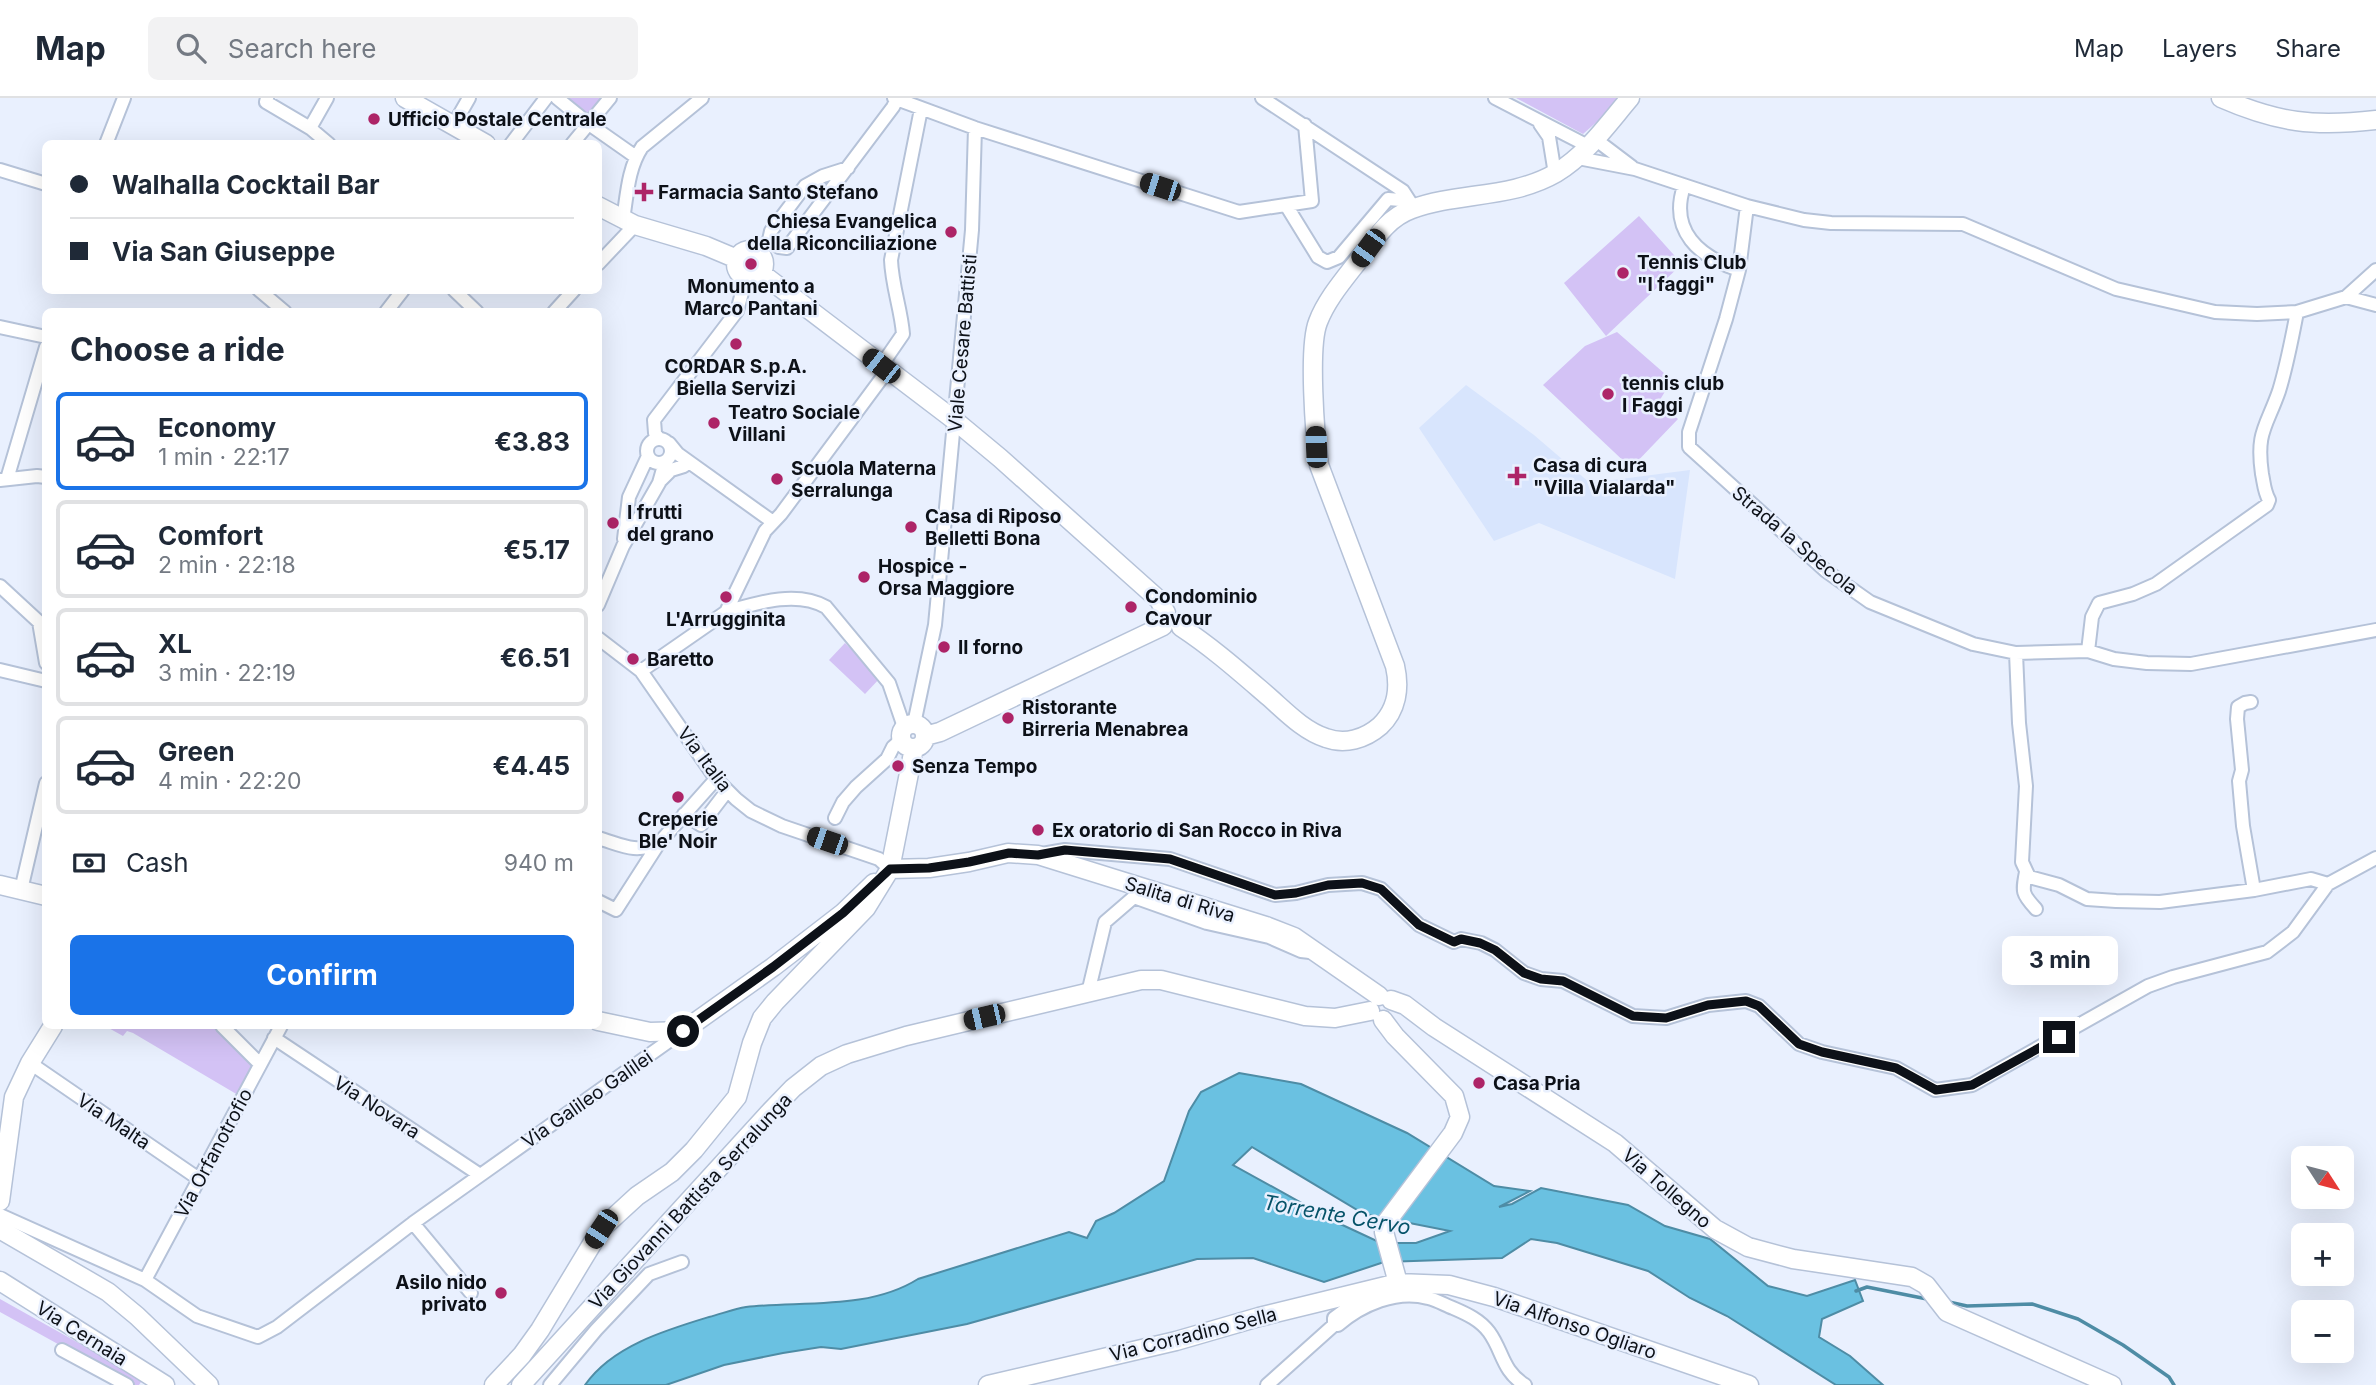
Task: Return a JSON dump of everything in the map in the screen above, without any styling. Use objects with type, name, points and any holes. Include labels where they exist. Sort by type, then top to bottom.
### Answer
[{"type":"street","points":[[108,140],[124,98]]},
{"type":"street","points":[[267,98],[266,102],[310,128],[324,140]]},
{"type":"street","points":[[310,128],[327,98]]},
{"type":"street","points":[[405,98],[479,140]]},
{"type":"street","points":[[453,126],[469,98]]},
{"type":"street","points":[[514,140],[546,98]]},
{"type":"street","points":[[557,98],[636,157]]},
{"type":"street","points":[[575,140],[610,98]]},
{"type":"street","points":[[602,259],[629,222],[629,179],[642,147],[702,98]]},
{"type":"street","points":[[1262,98],[1403,191],[1414,208]]},
{"type":"street","points":[[1495,98],[1587,148],[1635,169],[1747,206],[1804,220],[1831,223],[1963,224],[2096,281],[2138,295],[2215,312],[2297,312],[2346,297],[2376,270]]},
{"type":"street","points":[[737,259],[738,272],[753,275],[953,419],[1000,458],[1159,600],[1170,622],[1207,644],[1299,723],[1323,737],[1345,741],[1365,736],[1375,730],[1390,714],[1397,694],[1395,666],[1319,465],[1313,347],[1317,322],[1380,231],[1403,213],[1414,208],[1510,190],[1555,174],[1587,148],[1630,98]]},
{"type":"street","points":[[2221,98],[2253,112],[2292,122],[2346,124],[2376,120]]},
{"type":"street","points":[[737,259],[746,251],[764,246],[788,248],[893,107],[896,99],[975,128],[1239,212],[1312,201],[1305,125]]},
{"type":"street","points":[[726,612],[765,531],[884,369],[904,334],[891,279],[891,260],[921,109]]},
{"type":"street","points":[[1532,117],[1549,137],[1555,174]]},
{"type":"street","name":"Viale Cesare Battisti","points":[[911,735],[935,625],[972,230],[975,128]]},
{"type":"street","points":[[1587,148],[1635,169]]},
{"type":"street","points":[[773,522],[678,454],[654,433],[654,420],[737,311],[753,275],[764,261],[764,246],[771,231],[805,186],[823,176],[848,168]]},
{"type":"street","points":[[0,170],[42,183]]},
{"type":"street","points":[[1684,186],[1678,202],[1680,216],[1687,232],[1697,247],[1707,255],[1719,263],[1739,270]]},
{"type":"street","points":[[1286,205],[1318,257],[1327,262],[1339,257],[1388,199],[1401,200],[1414,208]]},
{"type":"street","name":"Strada la Specola","points":[[1747,206],[1739,270],[1689,432],[1689,446],[1826,571],[1870,602],[1960,639],[2016,653],[2088,651],[2114,659],[2147,663],[2191,664],[2376,630]]},
{"type":"street","points":[[602,208],[629,222],[681,237],[737,259]]},
{"type":"street","points":[[263,294],[280,308]]},
{"type":"street","points":[[389,308],[400,294]]},
{"type":"street","points":[[458,294],[473,308]]},
{"type":"street","points":[[558,308],[570,294]]},
{"type":"street","points":[[2346,297],[2376,305]]},
{"type":"street","points":[[2088,651],[2092,617],[2099,603],[2133,594],[2156,584],[2267,505],[2269,500],[2265,493],[2260,463],[2261,433],[2278,392],[2297,312]]},
{"type":"street","points":[[0,327],[42,336]]},
{"type":"street","points":[[42,360],[4,480],[42,476]]},
{"type":"street","points":[[623,546],[629,497],[648,456],[648,446],[653,440],[664,441]]},
{"type":"street","points":[[602,596],[623,546],[659,483],[671,453],[664,441]]},
{"type":"street","points":[[648,456],[657,463],[666,461],[706,473]]},
{"type":"street","points":[[659,483],[671,470],[684,466]]},
{"type":"street","points":[[0,586],[39,622],[42,640]]},
{"type":"street","points":[[494,1385],[522,1355],[540,1330],[601,1229],[637,1196],[672,1172],[694,1150],[737,1097],[762,1018],[866,908],[890,869],[911,735],[889,683],[826,607],[811,601],[774,599],[726,612],[641,671]]},
{"type":"street","points":[[835,818],[856,787],[887,760],[893,747],[911,735],[940,732],[1170,622]]},
{"type":"street","name":"Via Italia","points":[[602,641],[641,671],[716,779],[751,811],[782,826],[879,859],[890,869]]},
{"type":"street","points":[[2016,653],[2019,723],[2026,786],[2022,862],[2029,877],[2059,885],[2087,899],[2160,902],[2254,890],[2311,879],[2328,884]]},
{"type":"street","points":[[0,670],[42,680]]},
{"type":"street","points":[[2251,702],[2245,702],[2238,707],[2236,719],[2242,770],[2239,781],[2243,826],[2254,890]]},
{"type":"street","points":[[602,903],[616,910],[659,843],[716,779]]},
{"type":"street","points":[[684,814],[701,825],[727,791]]},
{"type":"street","points":[[21,890],[42,800]]},
{"type":"street","points":[[602,839],[635,850],[659,843]]},
{"type":"street","points":[[890,869],[929,868],[1009,853],[1038,855],[1065,850],[1170,859],[1275,895],[1353,882],[1372,885],[1389,895],[1419,925],[1454,942],[1461,939],[1480,943],[1495,950],[1524,973],[1541,979],[1563,981],[1633,1016],[1666,1018],[1708,1005],[1746,1001],[1759,1006],[1799,1044],[1822,1052],[1896,1068],[1936,1090],[1972,1085],[2148,986],[2267,952],[2293,932],[2328,884],[2376,858]]},
{"type":"street","name":"Salita di Riva","points":[[1038,855],[1294,937],[1317,953],[1382,1009],[1395,1036],[1454,1096],[1460,1117],[1453,1133],[1385,1223],[1391,1280]]},
{"type":"street","name":"Via Galileo Galilei","points":[[145,1280],[197,1316],[258,1337],[277,1327],[413,1223],[773,967],[843,913],[890,869]]},
{"type":"street","points":[[2026,872],[2023,890],[2036,909]]},
{"type":"street","points":[[0,885],[42,895]]},
{"type":"street","name":"Salita di Riva","points":[[1088,993],[1105,922],[1134,897],[1208,923],[1269,937],[1301,951],[1317,953]]},
{"type":"street","name":"Via Giovanni Battista Serralunga","points":[[521,1385],[793,1088],[821,1066],[847,1054],[906,1036],[1142,980],[1161,980],[1305,1016],[1335,1018],[1382,1009]]},
{"type":"street","name":"Via Tollegno","points":[[1382,1009],[1434,1027],[1615,1143],[1715,1229],[1748,1247],[1793,1259],[1912,1277],[1926,1285],[1947,1312],[2112,1385]]},
{"type":"street","points":[[602,1022],[650,1032],[683,1031]]},
{"type":"street","points":[[0,1201],[14,1097],[30,1063],[51,1029]]},
{"type":"street","points":[[225,1029],[259,1063]]},
{"type":"street","name":"Via Orfanotrofio","points":[[145,1280],[279,1029]]},
{"type":"street","name":"Via Novara","points":[[274,1038],[480,1175]]},
{"type":"street","name":"Via Malta","points":[[30,1063],[199,1179]]},
{"type":"street","points":[[0,1215],[145,1280]]},
{"type":"street","points":[[413,1223],[471,1293]]},
{"type":"street","points":[[0,1227],[108,1292],[209,1385]]},
{"type":"street","points":[[550,1385],[596,1330],[649,1274],[681,1262]]},
{"type":"street","points":[[1338,1323],[1334,1318],[1340,1311],[1391,1280]]},
{"type":"street","name":"Via Corradino Sella","points":[[988,1385],[1176,1341],[1391,1280]]},
{"type":"street","name":"Via Alfonso Ogliaro","points":[[1391,1280],[1449,1284],[1494,1297],[1749,1385]]},
{"type":"street","name":"Via Cernaia","points":[[0,1281],[164,1385]]},
{"type":"street","points":[[1267,1385],[1352,1313],[1368,1305],[1413,1295],[1430,1298],[1467,1314],[1484,1326],[1511,1376],[1525,1385]]},
{"type":"street","name":"Via Cernaia","points":[[62,1350],[127,1385]]},
{"type":"shaded area","points":[[565,98],[606,98],[590,118]]},
{"type":"shaded area","points":[[1516,98],[1618,98],[1583,134]]},
{"type":"shaded area","name":"Tennis Club \"I faggi\"","points":[[1639,216],[1682,264],[1606,336],[1564,283]]},
{"type":"shaded area","name":"tennis club I Faggi","points":[[1617,332],[1672,380],[1658,403],[1678,419],[1631,468],[1543,385],[1585,346]]},
{"type":"shaded area","name":"Casa di cura \"Villa Vialarda\"","points":[[1466,385],[1534,435],[1590,483],[1690,470],[1675,579],[1539,523],[1494,541],[1419,428]]},
{"type":"shaded area","points":[[845,643],[881,677],[865,694],[829,660]]},
{"type":"shaded area","points":[[110,1029],[220,1029],[253,1065],[238,1095],[133,1033],[127,1031],[123,1036]]},
{"type":"shaded area","points":[[0,1299],[143,1379],[139,1385],[132,1385],[0,1312]]},
{"type":"water","points":[[1239,1073],[1301,1084],[1407,1133],[1494,1186],[1530,1191],[1499,1207],[1512,1204],[1541,1188],[1628,1205],[1665,1226],[1710,1239],[1768,1286],[1807,1296],[1855,1280],[1863,1301],[1822,1319],[1819,1337],[1850,1356],[1883,1385],[1836,1385],[1727,1316],[1690,1298],[1648,1271],[1557,1243],[1531,1239],[1502,1258],[1384,1262],[1324,1282],[1253,1258],[1197,1259],[967,1324],[841,1349],[821,1347],[783,1353],[724,1365],[666,1385],[585,1385],[596,1371],[610,1360],[641,1341],[709,1317],[746,1307],[835,1302],[878,1296],[918,1279],[1069,1232],[1087,1238],[1096,1221],[1114,1213],[1164,1181],[1189,1111],[1201,1092]],"holes":[[[1252,1147],[1364,1214],[1450,1231],[1416,1243],[1381,1243],[1336,1222],[1233,1165]]]},
{"type":"waterway","points":[[1856,1291],[1867,1287],[1927,1299]]},
{"type":"waterway","points":[[1949,1302],[1967,1306],[2032,1304],[2078,1319],[2123,1345],[2169,1377],[2174,1385]]},
{"type":"place","name":"Ufficio Postale Centrale","points":[[374,119]]},
{"type":"place","name":"Farmacia Santo Stefano","points":[[644,192]]},
{"type":"place","name":"Chiesa Evangelica della Riconciliazione","points":[[951,232]]},
{"type":"place","name":"Monumento a Marco Pantani","points":[[751,264]]},
{"type":"place","name":"Tennis Club \"I faggi\"","points":[[1623,273]]},
{"type":"place","name":"CORDAR S.p.A. Biella Servizi","points":[[736,344]]},
{"type":"place","name":"tennis club I Faggi","points":[[1608,394]]},
{"type":"place","name":"Teatro Sociale Villani","points":[[714,423]]},
{"type":"place","name":"Casa di cura \"Villa Vialarda\"","points":[[1517,476]]},
{"type":"place","name":"Scuola Materna Serralunga","points":[[777,479]]},
{"type":"place","name":"I frutti del grano","points":[[613,523]]},
{"type":"place","name":"Casa di Riposo Belletti Bona","points":[[911,527]]},
{"type":"place","name":"Hospice - Orsa Maggiore","points":[[864,577]]},
{"type":"place","name":"L'Arrugginita","points":[[726,597]]},
{"type":"place","name":"Condominio Cavour","points":[[1131,607]]},
{"type":"place","name":"Il forno","points":[[944,647]]},
{"type":"place","name":"Baretto","points":[[633,659]]},
{"type":"place","name":"Ristorante Birreria Menabrea","points":[[1008,718]]},
{"type":"place","name":"Senza Tempo","points":[[898,766]]},
{"type":"place","name":"Creperie Ble' Noir","points":[[678,797]]},
{"type":"place","name":"Ex oratorio di San Rocco in Riva","points":[[1038,830]]},
{"type":"place","name":"Casa Pria","points":[[1479,1083]]},
{"type":"place","name":"Asilo nido privato","points":[[501,1293]]},
{"type":"route","points":[[683,1031],[843,913],[890,869],[929,868],[1009,853],[1038,855],[1065,850],[1170,859],[1275,895],[1353,882],[1372,885],[1389,895],[1408,917],[1419,925],[1454,942],[1461,939],[1480,943],[1495,950],[1524,973],[1541,979],[1563,981],[1633,1016],[1666,1018],[1708,1005],[1746,1001],[1759,1006],[1799,1044],[1822,1052],[1896,1068],[1936,1090],[1972,1085],[2059,1037]]},
{"type":"water label","name":"Torrente Cervo","points":[[1337,1215]]}]
